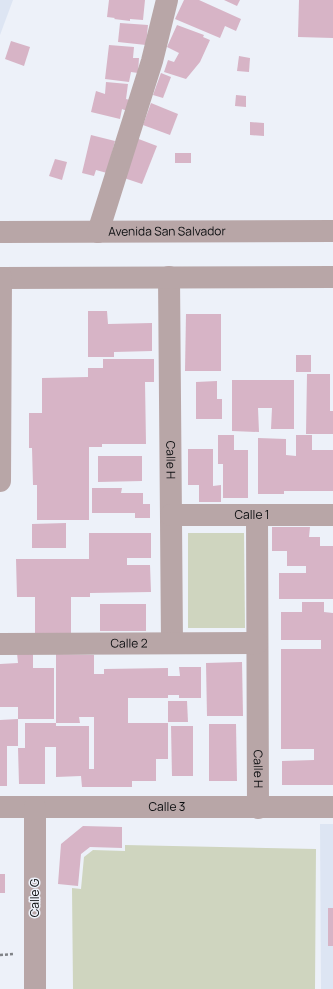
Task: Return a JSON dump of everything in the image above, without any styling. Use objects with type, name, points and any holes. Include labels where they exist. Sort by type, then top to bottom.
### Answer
[{"type":"street","points":[[98,232],[152,62],[167,0]]},
{"type":"street","name":"Avenida San Salvador","points":[[0,232],[333,231]]},
{"type":"street","points":[[0,481],[0,278],[333,277]]},
{"type":"street","name":"Calle H","points":[[169,278],[172,643]]},
{"type":"street","name":"Calle 1","points":[[171,515],[333,515]]},
{"type":"street","name":"Calle H","points":[[258,515],[258,808]]},
{"type":"street","name":"Calle 2","points":[[0,644],[257,643]]},
{"type":"street","name":"Calle 3","points":[[0,808],[333,807]]},
{"type":"street","name":"Calle G","points":[[35,808],[35,989]]},
{"type":"shaded area","points":[[0,0],[13,0],[0,35]]},
{"type":"shaded area","points":[[320,824],[333,824],[333,989],[321,989]]},
{"type":"green space","points":[[188,533],[244,533],[245,628],[188,628]]},
{"type":"green space","points":[[125,845],[316,849],[315,989],[73,989],[72,888],[81,889],[84,857],[93,850],[125,851]]},
{"type":"building","points":[[109,0],[145,0],[143,20],[130,19],[130,21],[107,17]]},
{"type":"building","points":[[184,0],[199,0],[241,19],[236,31],[225,26],[220,38],[175,19]]},
{"type":"building","points":[[224,0],[240,0],[237,6]]},
{"type":"building","points":[[299,0],[333,0],[333,38],[298,37]]},
{"type":"building","points":[[120,23],[148,25],[146,45],[118,42]]},
{"type":"building","points":[[177,25],[204,35],[203,37],[210,40],[200,62],[186,79],[164,72],[168,60],[174,62],[179,53],[167,47]]},
{"type":"building","points":[[11,41],[30,47],[24,66],[5,59]]},
{"type":"building","points":[[109,45],[134,47],[133,58],[139,58],[138,73],[131,72],[129,82],[105,79]]},
{"type":"building","points":[[239,56],[250,58],[249,72],[237,71]]},
{"type":"building","points":[[161,73],[171,77],[163,98],[153,95]]},
{"type":"building","points":[[106,82],[128,84],[126,99],[130,100],[127,111],[122,109],[120,119],[91,112],[96,91],[105,94]]},
{"type":"building","points":[[236,95],[246,96],[246,107],[235,106]]},
{"type":"building","points":[[151,103],[178,114],[170,135],[143,125]]},
{"type":"building","points":[[250,122],[264,123],[264,136],[250,135]]},
{"type":"building","points":[[91,135],[115,141],[107,173],[96,170],[94,176],[82,173]]},
{"type":"building","points":[[136,138],[157,146],[142,184],[121,177]]},
{"type":"building","points":[[175,153],[191,153],[191,163],[175,163]]},
{"type":"building","points":[[55,159],[67,162],[62,180],[49,176]]},
{"type":"building","points":[[88,311],[107,311],[108,324],[152,323],[152,351],[114,352],[114,357],[88,357]]},
{"type":"building","points":[[186,314],[221,314],[221,371],[185,371]]},
{"type":"building","points":[[296,355],[311,355],[311,372],[296,372]]},
{"type":"building","points":[[103,359],[154,359],[154,382],[145,382],[146,444],[102,444],[102,447],[89,447],[89,520],[37,520],[37,485],[33,485],[32,448],[29,448],[29,413],[42,413],[42,378],[88,377],[88,368],[103,368]]},
{"type":"building","points":[[307,374],[330,374],[330,411],[333,411],[333,434],[306,434]]},
{"type":"building","points":[[232,380],[294,380],[294,429],[271,429],[272,408],[258,408],[259,432],[232,431]]},
{"type":"building","points":[[217,381],[217,399],[222,399],[222,419],[196,419],[196,382]]},
{"type":"building","points":[[218,435],[234,435],[234,450],[248,450],[248,498],[223,498],[223,464],[218,464]]},
{"type":"building","points":[[296,435],[312,435],[312,450],[333,450],[333,491],[284,491],[284,494],[258,494],[258,438],[286,439],[286,455],[296,456]]},
{"type":"building","points":[[188,449],[213,449],[213,486],[221,485],[221,502],[199,502],[199,485],[188,485]]},
{"type":"building","points":[[98,456],[142,456],[142,481],[98,482]]},
{"type":"building","points":[[92,488],[122,488],[121,493],[143,493],[143,504],[150,504],[150,518],[135,518],[135,513],[92,513]]},
{"type":"building","points":[[66,523],[66,548],[32,548],[32,524]]},
{"type":"building","points":[[272,527],[310,527],[309,537],[320,537],[320,546],[333,546],[333,599],[279,599],[279,573],[306,573],[306,566],[287,566],[287,551],[272,551]]},
{"type":"building","points":[[89,533],[151,533],[151,558],[127,558],[127,565],[150,565],[151,592],[90,593],[90,597],[71,597],[71,633],[35,634],[35,597],[17,597],[16,559],[89,559]]},
{"type":"building","points":[[302,602],[324,602],[324,612],[333,613],[333,785],[282,785],[282,761],[314,760],[314,749],[281,749],[281,649],[321,649],[321,640],[281,640],[281,612],[302,612]]},
{"type":"building","points":[[100,604],[146,604],[146,631],[100,631]]},
{"type":"building","points":[[17,653],[33,653],[33,668],[54,668],[54,719],[18,719],[18,707],[0,707],[0,664],[18,663]]},
{"type":"building","points":[[56,654],[94,655],[94,674],[104,674],[104,669],[168,668],[168,676],[180,676],[179,667],[201,667],[201,698],[179,698],[179,695],[168,695],[168,698],[128,698],[128,723],[168,723],[168,759],[156,759],[156,781],[132,781],[132,787],[82,787],[81,776],[56,777],[56,747],[45,747],[45,784],[19,784],[18,748],[25,748],[25,723],[56,723]],"holes":[[[79,717],[94,717],[94,769],[89,769],[89,726],[56,726],[56,723],[80,723]]]},
{"type":"building","points":[[242,662],[243,716],[207,716],[206,663]]},
{"type":"building","points":[[168,701],[187,701],[188,722],[168,722]]},
{"type":"building","points":[[18,719],[18,746],[7,746],[7,786],[0,786],[0,720]]},
{"type":"building","points":[[209,724],[236,724],[237,781],[209,781]]},
{"type":"building","points":[[171,726],[193,726],[193,776],[172,776]]},
{"type":"building","points":[[83,826],[122,827],[122,848],[90,847],[81,854],[78,886],[58,884],[61,844]]},
{"type":"building","points":[[0,874],[5,874],[5,893],[0,893]]},
{"type":"building","points":[[328,908],[333,908],[333,946],[328,946]]}]
